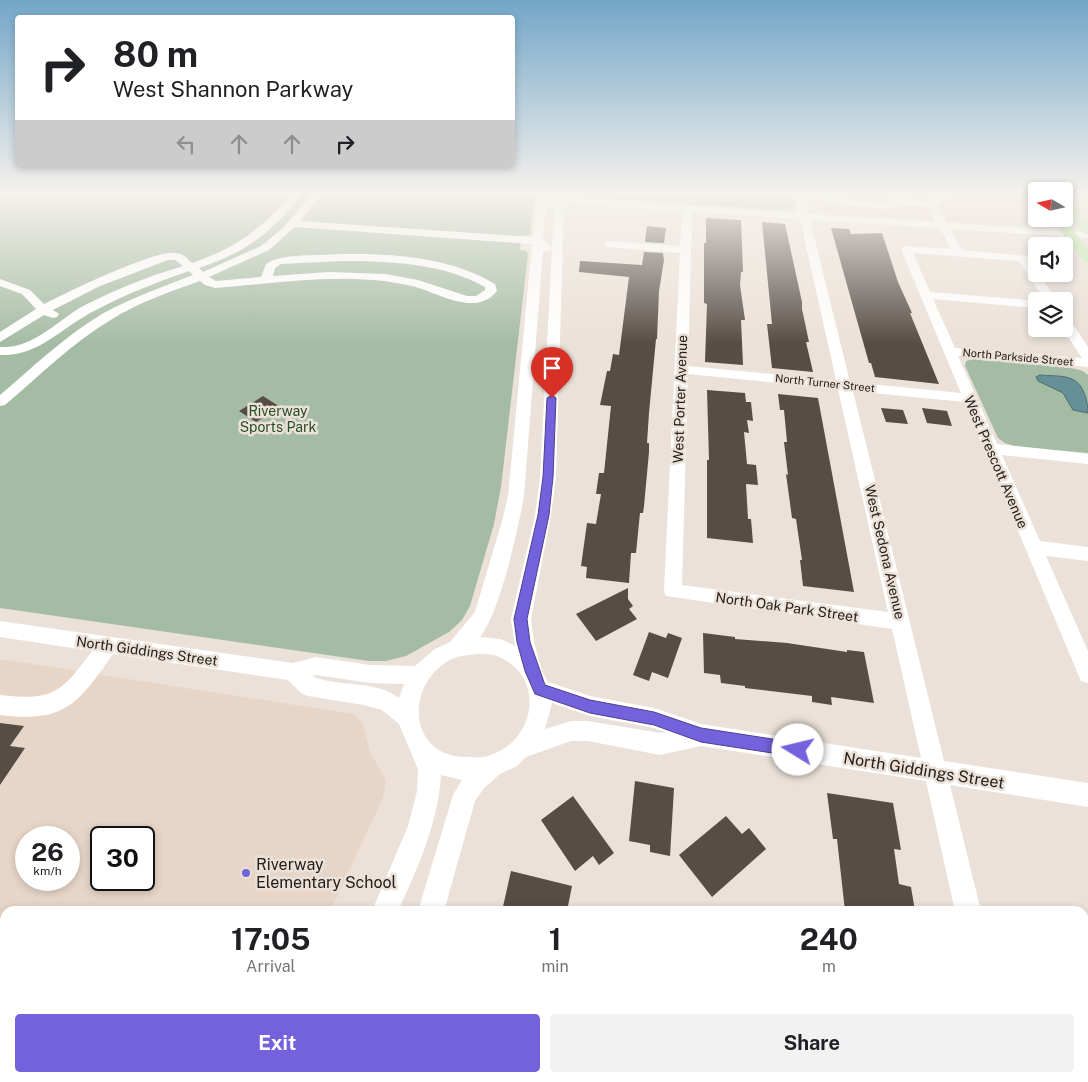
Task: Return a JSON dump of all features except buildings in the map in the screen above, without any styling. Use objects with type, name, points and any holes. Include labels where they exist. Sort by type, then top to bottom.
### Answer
[{"type":"main road","points":[[1077,243],[1088,258]]},
{"type":"street","points":[[0,351],[12,352],[25,349],[69,319],[131,288],[225,254],[246,243]]},
{"type":"street","points":[[0,402],[55,354],[92,325],[146,296],[253,255],[272,243]]},
{"type":"street","points":[[394,243],[546,245],[549,252],[546,291],[555,299]]},
{"type":"street","points":[[421,749],[435,761],[452,768],[472,770],[491,767],[508,760],[522,748],[536,730],[542,710],[536,680],[524,642],[521,619],[543,515],[548,477],[557,243]]},
{"type":"street","name":"West Porter Avenue","points":[[673,591],[686,243]]},
{"type":"street","name":"West Sedona Avenue","points":[[812,243],[967,906]]},
{"type":"street","points":[[953,243],[958,253],[1023,258],[1045,292]]},
{"type":"street","points":[[457,648],[477,626],[484,614],[511,522],[519,474],[538,244]]},
{"type":"street","points":[[608,244],[686,250]]},
{"type":"street","points":[[0,334],[43,310],[108,278],[168,257],[179,257],[209,284],[215,285],[326,275],[384,277],[411,282],[466,300],[477,300],[486,296],[491,291],[491,286],[485,282],[461,273],[425,264],[404,245]]},
{"type":"street","points":[[384,277],[404,245]]},
{"type":"street","points":[[266,279],[270,266],[278,261],[342,257],[404,245]]},
{"type":"street","name":"West Prescott Avenue","points":[[958,253],[906,249],[968,398],[1088,674]]},
{"type":"street","points":[[0,282],[26,292],[43,310],[92,325]]},
{"type":"street","points":[[925,296],[1028,303]]},
{"type":"street","points":[[1073,334],[1088,357]]},
{"type":"street","name":"North Parkside Street","points":[[949,351],[1088,363]]},
{"type":"street","name":"North Turner Street","points":[[681,369],[968,398]]},
{"type":"street","points":[[991,449],[1088,459]]},
{"type":"street","points":[[1033,547],[1088,554]]},
{"type":"street","name":"North Oak Park Street","points":[[673,591],[901,622]]},
{"type":"street","name":"North Giddings Street","points":[[0,629],[294,672],[316,666],[370,674],[419,675]]},
{"type":"street","points":[[0,706],[25,710],[52,706],[75,690],[108,645]]},
{"type":"street","points":[[387,906],[418,829],[428,794],[430,773],[421,749],[411,734],[407,717],[410,695],[419,675],[430,663],[443,654],[457,648],[478,645],[499,647],[518,656],[536,680]]},
{"type":"street","name":"North Giddings Street","points":[[294,672],[308,686],[363,695],[388,702],[407,717]]},
{"type":"street","name":"North Giddings Street","points":[[536,680],[590,706],[654,718],[701,735],[1088,795]]},
{"type":"street","name":"North Giddings Street","points":[[522,748],[571,730],[588,731],[660,744],[701,735]]},
{"type":"street","points":[[432,906],[464,795],[476,780],[491,767]]},
{"type":"shaded area","name":"Riverway Elementary School","points":[[0,659],[353,714],[363,723],[370,752],[386,780],[383,798],[332,906],[0,906]]},
{"type":"green space","name":"Riverway Sports Park","points":[[0,243],[521,243],[520,250],[526,251],[528,254],[501,487],[494,524],[470,606],[462,620],[449,632],[406,656],[386,661],[369,661],[0,608]]},
{"type":"green space","points":[[974,359],[1072,368],[1083,371],[1088,375],[1088,453],[1014,446],[998,438],[965,366],[966,361]]},
{"type":"water","points":[[1040,375],[1065,377],[1076,381],[1084,394],[1088,413],[1073,410],[1063,393],[1038,381],[1036,377]]},
{"type":"place","name":"Riverway Elementary School","points":[[246,873]]},
{"type":"route","points":[[552,398],[548,477],[543,515],[521,619],[524,642],[532,671],[540,689],[590,706],[654,718],[701,735],[798,750]]}]
